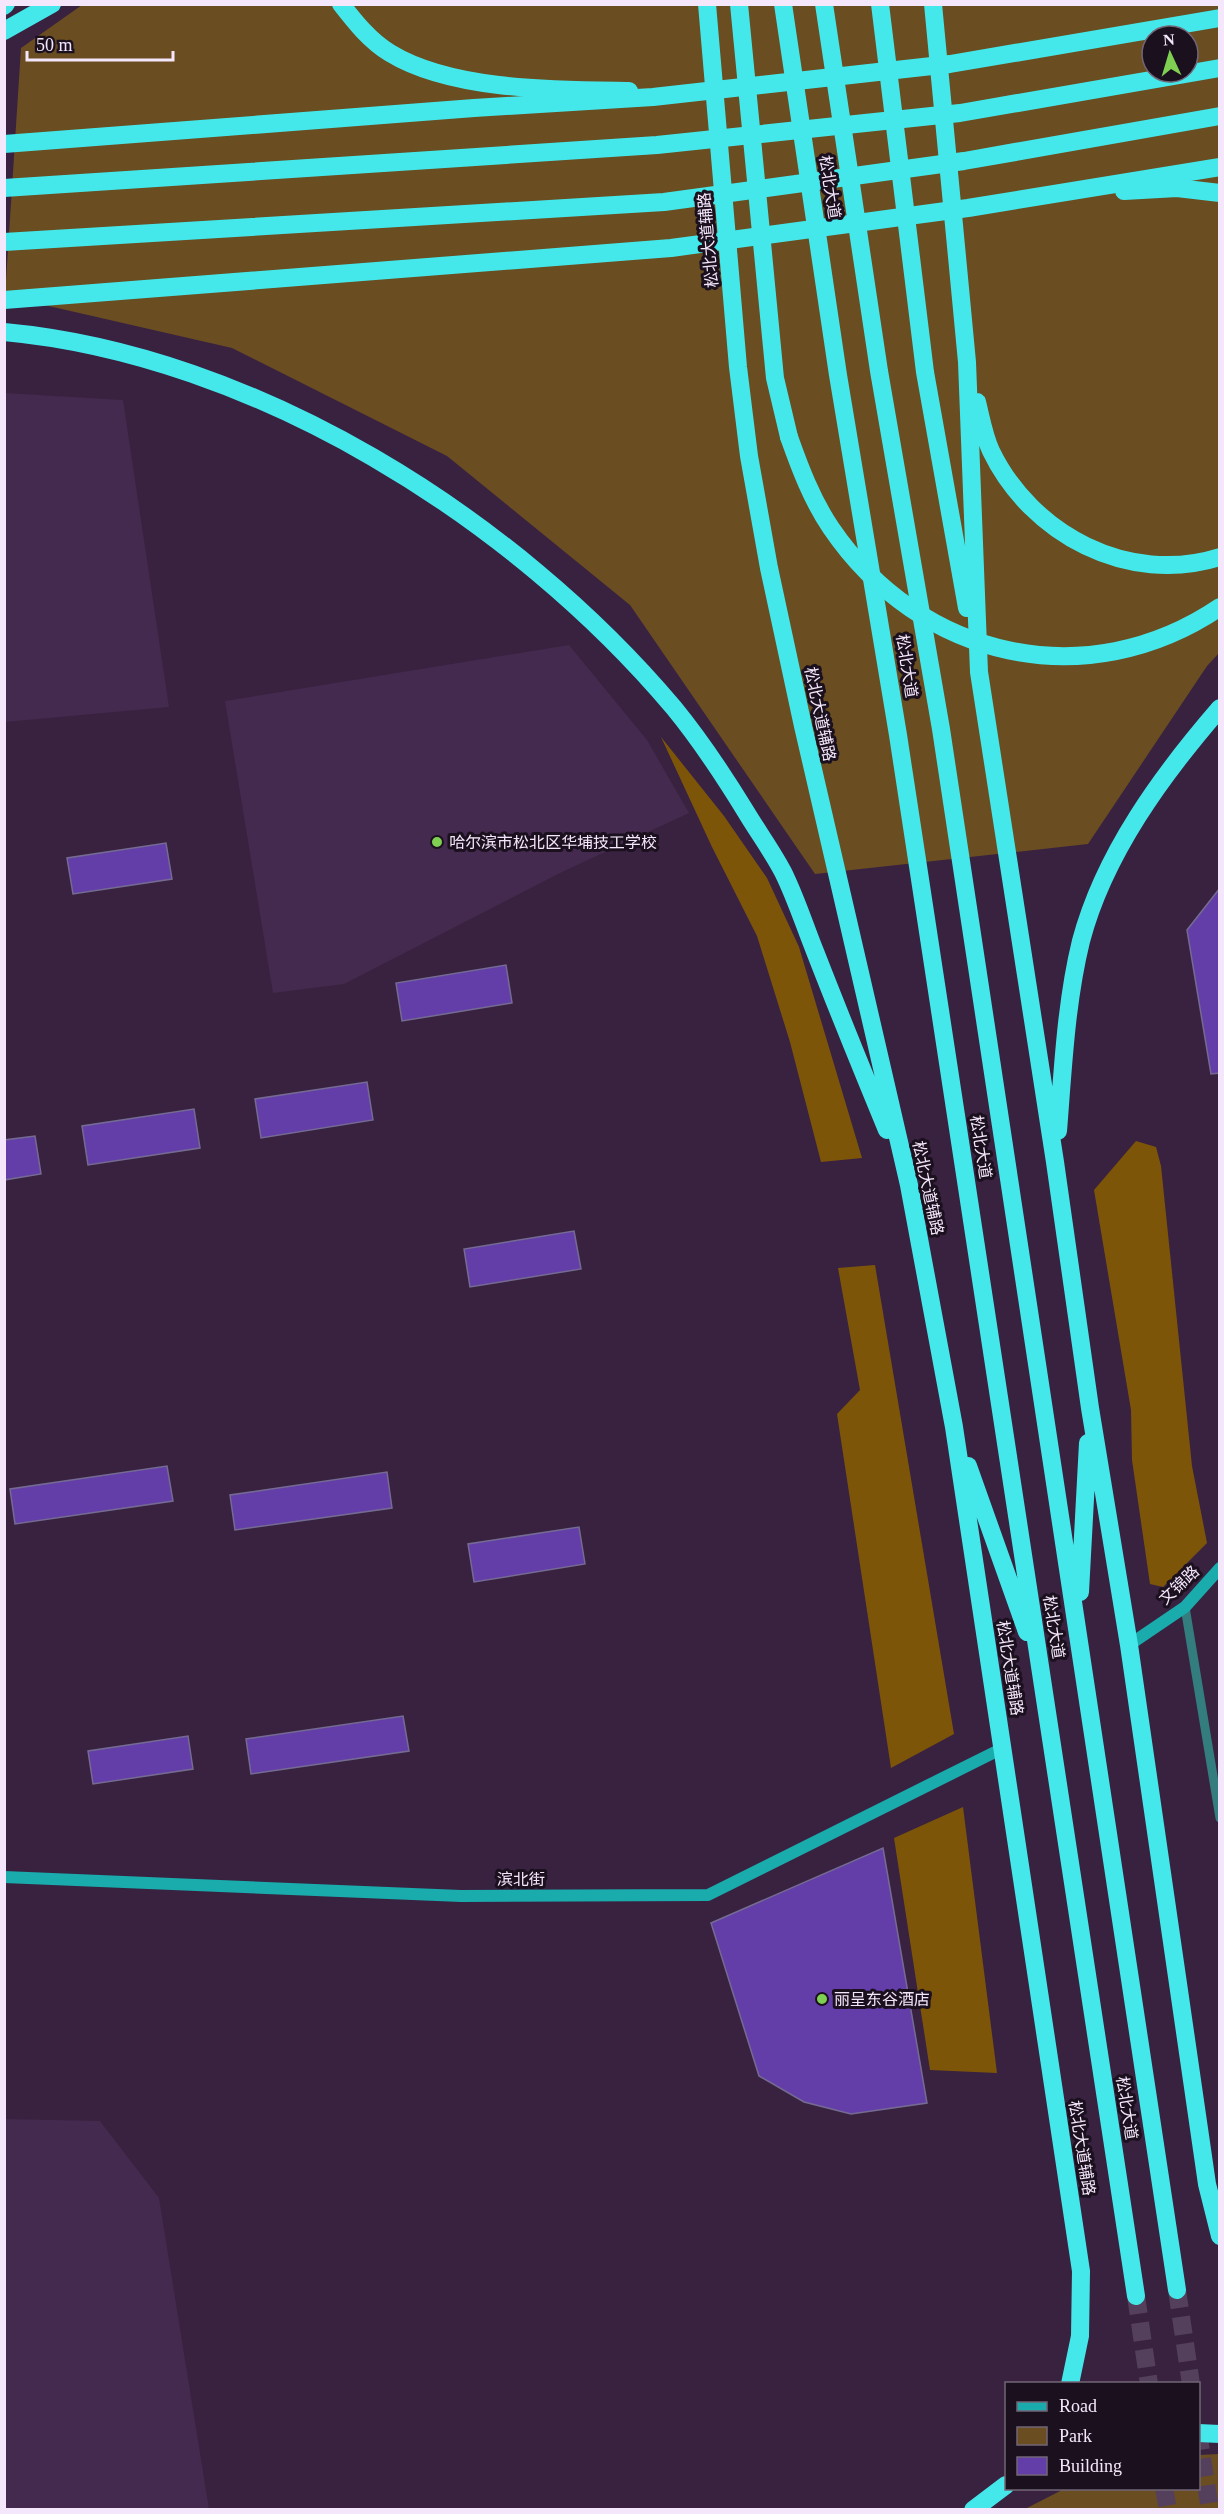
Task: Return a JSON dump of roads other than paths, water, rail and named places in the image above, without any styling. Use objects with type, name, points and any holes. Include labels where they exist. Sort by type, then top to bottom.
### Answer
[{"type":"highway","points":[[4,31],[52,4]]},
{"type":"highway","points":[[341,4],[371,39],[390,53],[422,68],[454,76],[533,89],[688,93]]},
{"type":"highway","name":"松北大道辅路","points":[[707,4],[738,367],[749,456],[769,568],[803,726],[909,1185],[954,1428],[1003,1748],[1081,2271],[1080,2336],[1070,2382]]},
{"type":"highway","points":[[739,4],[775,378],[789,437],[819,509],[849,550],[884,587],[906,604],[961,637],[990,648],[1025,654],[1072,656],[1101,653],[1157,640],[1183,629],[1220,607]]},
{"type":"highway","name":"松北大道","points":[[783,4],[838,375],[898,735],[1136,2296]]},
{"type":"highway","name":"松北大道","points":[[824,4],[879,371],[941,729],[1177,2290]]},
{"type":"highway","points":[[880,4],[925,372],[979,672],[1055,1162],[1090,1408],[1129,1645],[1206,2173],[1220,2236]]},
{"type":"highway","points":[[933,4],[967,362],[979,672]]},
{"type":"highway","points":[[4,144],[688,93],[950,64],[1220,18]]},
{"type":"highway","points":[[4,188],[657,146],[960,113],[1220,68]]},
{"type":"highway","points":[[4,242],[664,202],[964,161],[1220,116]]},
{"type":"highway","points":[[968,208],[1220,167]]},
{"type":"highway","points":[[4,300],[671,248],[968,208],[1151,188],[1177,188],[1220,193]]},
{"type":"highway","points":[[4,332],[60,339],[164,364],[246,395],[323,429],[363,451],[459,513],[577,608],[674,708],[713,759],[782,871],[909,1185]]},
{"type":"highway","points":[[967,362],[990,449],[1014,489],[1047,522],[1089,548],[1110,557],[1133,562],[1174,565],[1220,557]]},
{"type":"highway","points":[[1055,1162],[1063,1059],[1072,991],[1081,941],[1097,893],[1116,852],[1140,812],[1220,708]]},
{"type":"highway","points":[[1077,1629],[1090,1408]]},
{"type":"highway","points":[[954,1428],[1041,1671]]},
{"type":"highway","points":[[1200,2433],[1220,2434]]},
{"type":"highway","points":[[973,2510],[1005,2486]]},
{"type":"street","name":"文锦路","points":[[1129,1645],[1185,1607],[1220,1568]]},
{"type":"street","name":"滨北街","points":[[4,1877],[461,1896],[708,1895],[1003,1748]]},
{"type":"lane","points":[[1185,1607],[1220,1818]]},
{"type":"tunnel","points":[[1177,2290],[1191,2382]]},
{"type":"tunnel","points":[[1136,2296],[1149,2382]]},
{"type":"tunnel","points":[[1200,2445],[1210,2510]]},
{"type":"tunnel","points":[[1164,2490],[1168,2510]]},
{"type":"place","name":"哈尔滨市松北区华埔技工学校","points":[[437,842]]},
{"type":"place","name":"丽呈东谷酒店","points":[[822,1999]]}]
